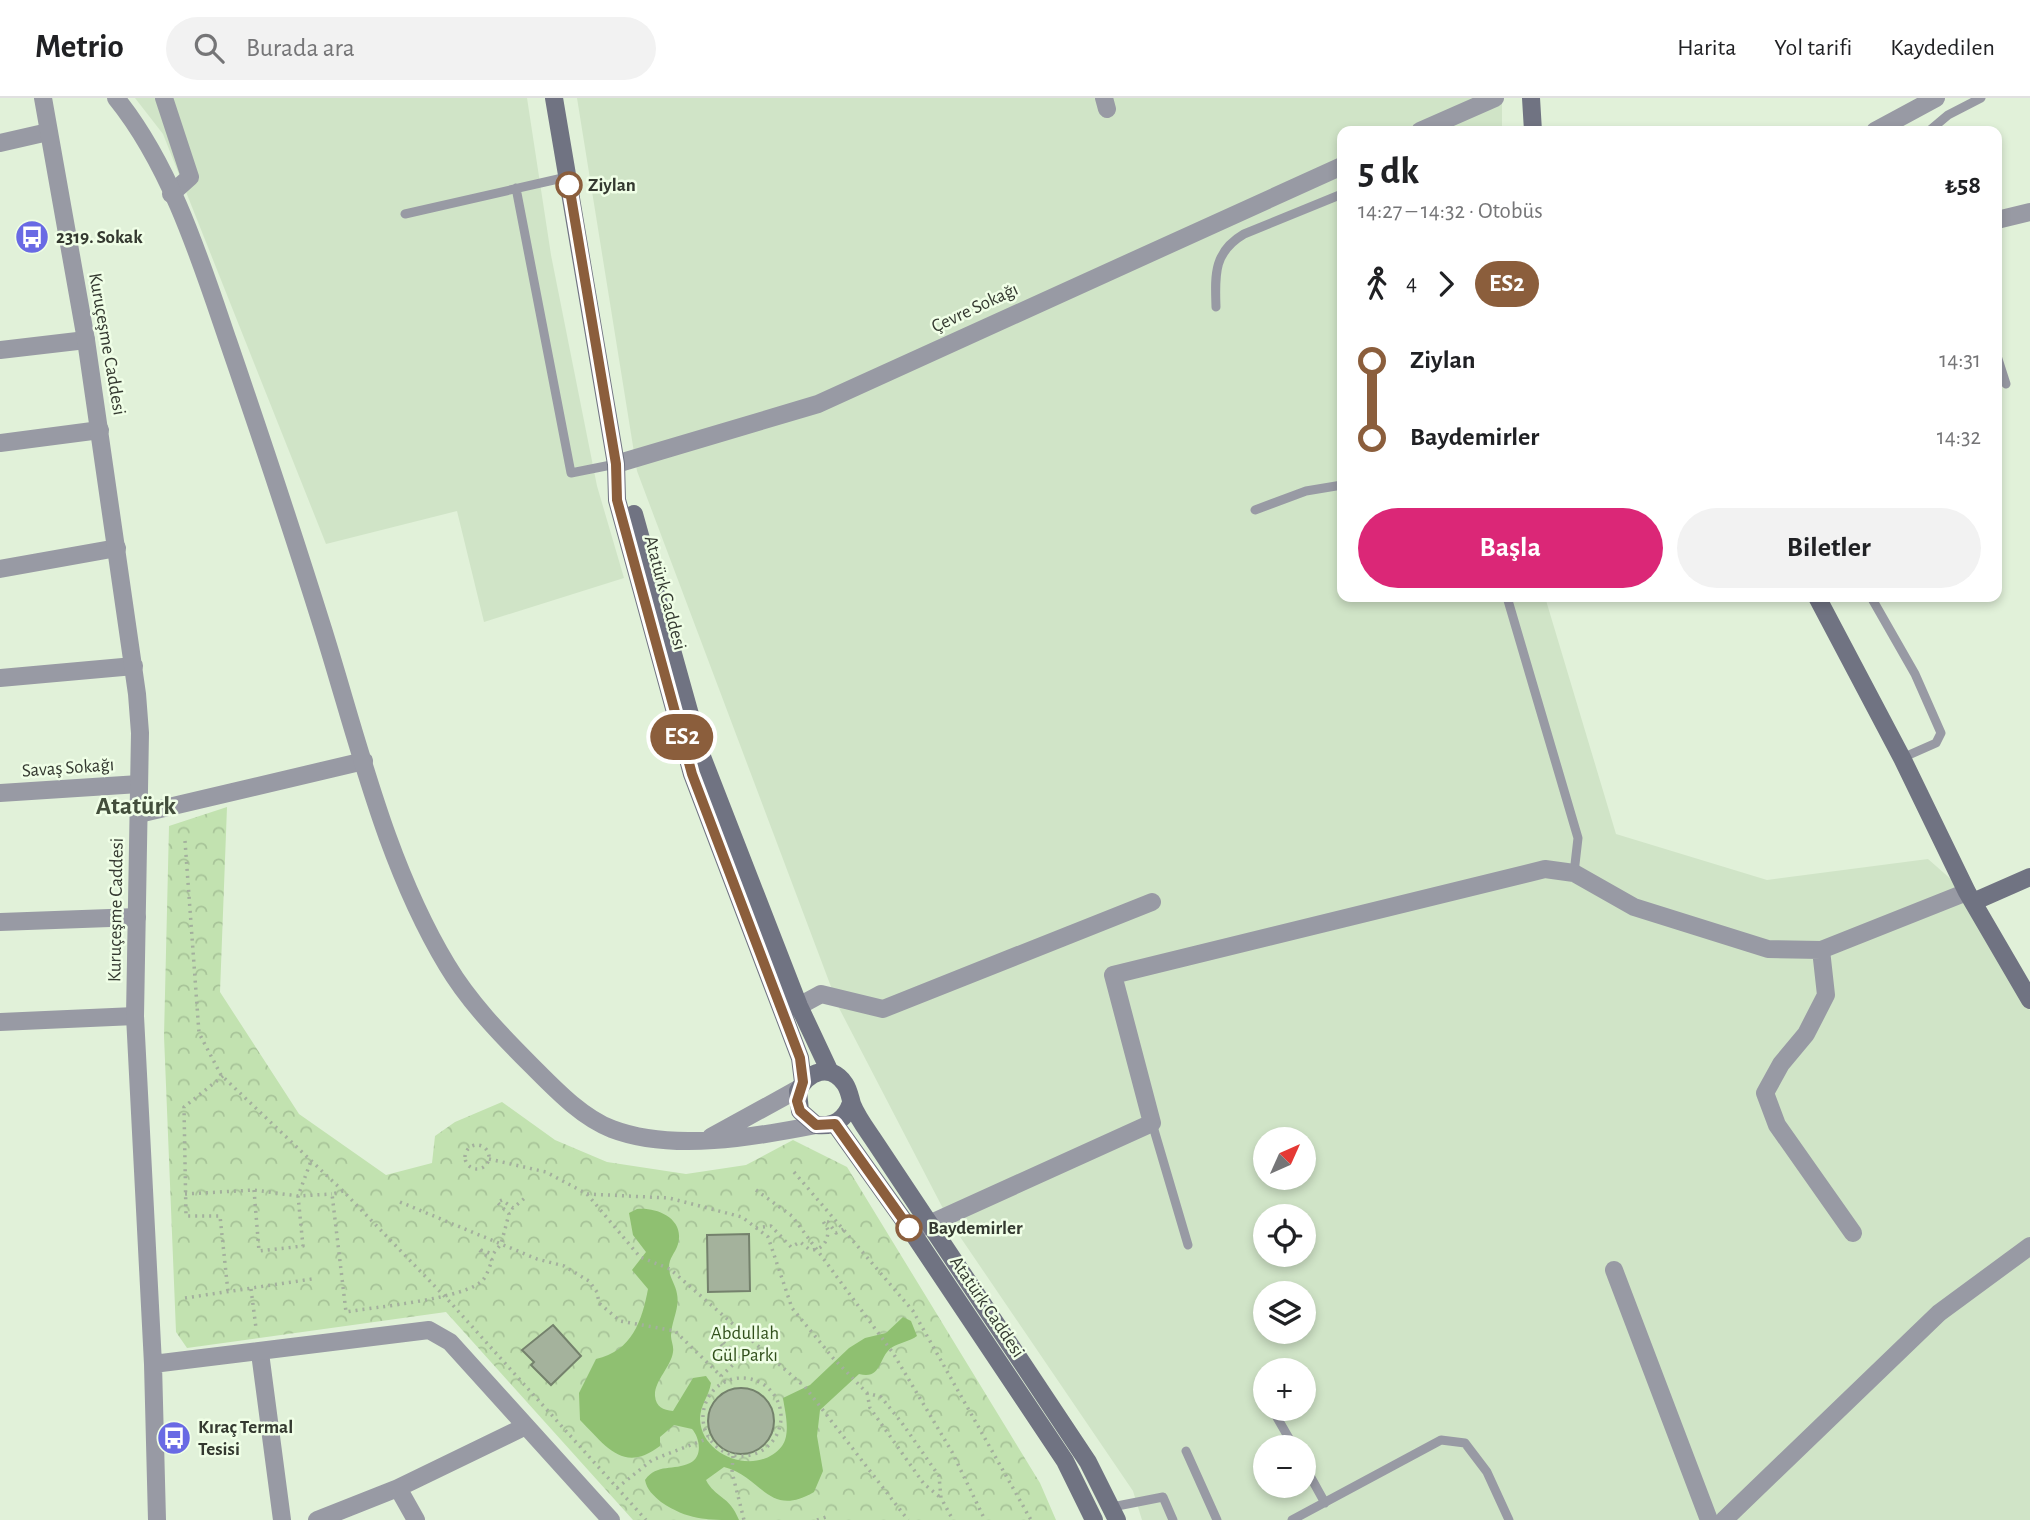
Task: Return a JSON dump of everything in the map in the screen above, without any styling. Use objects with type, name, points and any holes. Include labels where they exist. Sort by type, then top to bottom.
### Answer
[{"type":"main road","name":"Atatürk Caddesi","points":[[554,98],[616,465],[617,500],[692,774],[800,1058],[801,1085]]},
{"type":"main road","points":[[1531,98],[1533,126]]},
{"type":"main road","points":[[616,465],[629,499],[701,754],[799,1006],[830,1072],[845,1084],[851,1103],[1088,1462],[1114,1513]]},
{"type":"main road","points":[[1820,602],[1902,758],[1970,897],[2030,1000]]},
{"type":"main road","points":[[1970,897],[2030,877]]},
{"type":"main road","points":[[830,1072],[810,1075],[801,1085],[797,1101],[800,1111],[825,1124],[843,1119],[851,1103]]},
{"type":"main road","name":"Atatürk Caddesi","points":[[825,1124],[912,1232],[1065,1461],[1094,1520]]},
{"type":"street","name":"Kuruçeşme Caddesi","points":[[43,98],[100,430],[134,666],[140,733],[135,1016],[153,1364],[157,1520]]},
{"type":"street","points":[[116,98],[152,152],[212,295],[285,508],[397,859],[424,921],[463,988],[505,1039],[581,1111],[609,1128],[634,1136],[732,1139],[825,1124]]},
{"type":"street","points":[[164,98],[190,177],[171,194]]},
{"type":"street","points":[[1431,126],[1494,98]]},
{"type":"street","points":[[1884,126],[1936,98]]},
{"type":"street","points":[[0,143],[48,132]]},
{"type":"street","name":"Çevre Sokağı","points":[[616,465],[818,404],[1337,168]]},
{"type":"street","points":[[2002,219],[2030,212]]},
{"type":"street","points":[[0,350],[86,341]]},
{"type":"street","points":[[0,443],[100,430]]},
{"type":"street","points":[[0,569],[117,548]]},
{"type":"street","points":[[0,678],[134,666]]},
{"type":"street","points":[[139,814],[364,761]]},
{"type":"street","name":"Savaş Sokağı","points":[[0,793],[139,784]]},
{"type":"street","points":[[912,1232],[1152,1124],[1113,975],[1545,869],[1574,873],[1634,907],[1768,950],[1822,950],[1970,897]]},
{"type":"street","points":[[799,1006],[821,994],[883,1009],[1152,902]]},
{"type":"street","points":[[0,922],[137,917]]},
{"type":"street","points":[[1822,950],[1826,995],[1807,1034],[1781,1064],[1765,1093],[1777,1125],[1853,1233]]},
{"type":"street","points":[[0,1022],[135,1016]]},
{"type":"street","points":[[709,1138],[801,1085]]},
{"type":"street","points":[[1724,1520],[1939,1313],[2030,1246]]},
{"type":"street","points":[[1614,1270],[1709,1520]]},
{"type":"street","points":[[153,1364],[260,1353],[429,1330],[450,1342],[611,1520]]},
{"type":"street","points":[[260,1353],[282,1520]]},
{"type":"street","points":[[317,1520],[398,1489],[526,1426]]},
{"type":"street","points":[[398,1489],[416,1520]]},
{"type":"lane","points":[[1935,126],[1948,115],[1981,98]]},
{"type":"lane","points":[[405,214],[567,177]]},
{"type":"lane","points":[[516,188],[571,473],[616,465]]},
{"type":"lane","points":[[1216,307],[1214,271],[1230,244],[1244,234],[1337,196]]},
{"type":"lane","points":[[2002,372],[2006,384]]},
{"type":"lane","points":[[1255,510],[1306,491],[1337,486]]},
{"type":"lane","points":[[1508,602],[1578,838],[1574,873]]},
{"type":"lane","points":[[1874,602],[1914,674],[1941,733],[1936,743],[1902,758]]},
{"type":"lane","points":[[1152,1124],[1188,1245]]},
{"type":"lane","points":[[1292,1520],[1441,1440],[1465,1443],[1486,1472],[1509,1520]]},
{"type":"lane","points":[[1186,1451],[1217,1520]]},
{"type":"lane","points":[[1316,1487],[1325,1503]]},
{"type":"lane","points":[[1114,1513],[1163,1497],[1172,1520]]},
{"type":"path","points":[[185,841],[199,1033],[223,1076],[343,1191],[444,1296],[646,1520]]},
{"type":"path","points":[[223,1076],[184,1107],[185,1194],[186,1216],[220,1216],[228,1292]]},
{"type":"path","points":[[480,1146],[486,1150],[489,1159],[484,1167],[477,1169],[469,1166],[465,1156],[469,1149],[480,1146]]},
{"type":"path","points":[[489,1159],[546,1172],[587,1194],[640,1256],[670,1269],[805,1387],[825,1409],[908,1520]]},
{"type":"path","points":[[254,1190],[259,1251],[303,1246],[298,1196],[311,1161]]},
{"type":"path","points":[[794,1172],[913,1311],[1031,1520]]},
{"type":"path","points":[[185,1194],[254,1190],[298,1196],[343,1191]]},
{"type":"path","points":[[756,1190],[792,1216],[893,1353],[952,1452],[985,1520]]},
{"type":"path","points":[[332,1194],[346,1312],[444,1296],[472,1288],[484,1280],[492,1260],[478,1248],[493,1254],[501,1244],[509,1214],[497,1202],[502,1200],[513,1208],[526,1197]]},
{"type":"path","points":[[587,1194],[669,1198],[742,1217],[768,1237],[792,1308],[833,1358],[867,1393],[881,1397],[909,1433],[939,1476],[941,1498],[953,1520]]},
{"type":"path","points":[[400,1202],[501,1244],[564,1266],[589,1281],[597,1292],[599,1303],[620,1321],[639,1322],[675,1331],[724,1382]]},
{"type":"path","points":[[756,1228],[771,1226],[791,1247],[800,1242],[810,1250],[816,1250],[824,1244],[828,1235],[823,1221],[828,1222],[836,1233],[844,1228]]},
{"type":"path","points":[[185,1298],[312,1279]]},
{"type":"path","points":[[250,1288],[256,1328]]},
{"type":"path","points":[[721,1376],[736,1362],[718,1341],[720,1339],[740,1357],[762,1349]]},
{"type":"path","points":[[742,1378],[755,1380],[774,1395],[780,1406],[779,1431],[772,1443],[749,1456],[733,1456],[723,1452],[709,1438],[702,1418],[704,1405],[710,1394],[724,1382],[742,1378]]},
{"type":"path","points":[[867,1393],[870,1408],[924,1485],[941,1498]]},
{"type":"path","points":[[617,1488],[652,1460],[709,1438]]},
{"type":"path","points":[[733,1456],[732,1472],[744,1520]]},
{"type":"path","points":[[817,1520],[826,1517],[828,1520]]},
{"type":"shaded area","points":[[135,98],[527,98],[551,255],[597,486],[624,578],[484,622],[457,511],[326,544],[163,134]]},
{"type":"shaded area","points":[[577,98],[1502,98],[1502,126],[1337,126],[1337,602],[1546,602],[1616,834],[1767,880],[1928,859],[1961,888],[2030,1010],[2030,1520],[1142,1520],[1133,1491],[950,1222],[839,1008],[637,471]]},
{"type":"shaded area","points":[[637,1209],[652,1210],[667,1216],[677,1227],[679,1235],[669,1268],[678,1299],[671,1331],[673,1352],[655,1390],[657,1403],[663,1409],[673,1411],[693,1378],[706,1376],[711,1383],[700,1414],[703,1432],[710,1444],[732,1458],[746,1461],[772,1455],[785,1441],[787,1422],[783,1398],[810,1385],[849,1348],[865,1338],[886,1333],[903,1317],[911,1321],[917,1336],[891,1348],[876,1371],[872,1374],[859,1374],[820,1410],[817,1436],[823,1471],[814,1492],[786,1501],[775,1498],[748,1478],[724,1467],[706,1480],[727,1501],[739,1520],[689,1516],[661,1502],[649,1490],[645,1480],[655,1471],[694,1460],[699,1447],[692,1429],[674,1425],[660,1437],[660,1446],[647,1454],[625,1457],[607,1447],[580,1420],[579,1393],[596,1359],[608,1355],[627,1342],[646,1301],[648,1289],[632,1270],[646,1252],[633,1235],[629,1213]]},
{"type":"green space","name":"Abdullah Gül Parkı","points":[[227,807],[220,992],[299,1114],[386,1175],[432,1163],[435,1136],[455,1122],[502,1102],[555,1140],[607,1162],[686,1174],[746,1165],[793,1140],[847,1167],[1040,1483],[1056,1520],[633,1520],[446,1312],[187,1348],[176,1332],[164,1036],[169,826]]},
{"type":"building","points":[[749,1234],[750,1291],[708,1292],[707,1235]]},
{"type":"building","points":[[553,1325],[581,1356],[551,1385],[531,1365],[534,1362],[522,1350]]},
{"type":"building","points":[[741,1388],[754,1391],[764,1398],[771,1408],[774,1421],[771,1434],[764,1444],[754,1451],[741,1454],[728,1451],[718,1444],[711,1434],[708,1421],[711,1408],[718,1398],[728,1391]]},
{"type":"bus line","name":"ES2","points":[[569,185],[616,464],[617,500],[692,774],[800,1058],[803,1082],[798,1091],[800,1111],[816,1125],[835,1124],[909,1228]]},
{"type":"place","name":"Ziylan","points":[[569,185]]},
{"type":"place","name":"2319. Sokak","points":[[32,237]]},
{"type":"place","name":"Baydemirler","points":[[909,1228]]},
{"type":"place","name":"Kıraç Termal Tesisi","points":[[174,1438]]},
{"type":"district","name":"Atatürk","points":[[136,806]]}]
